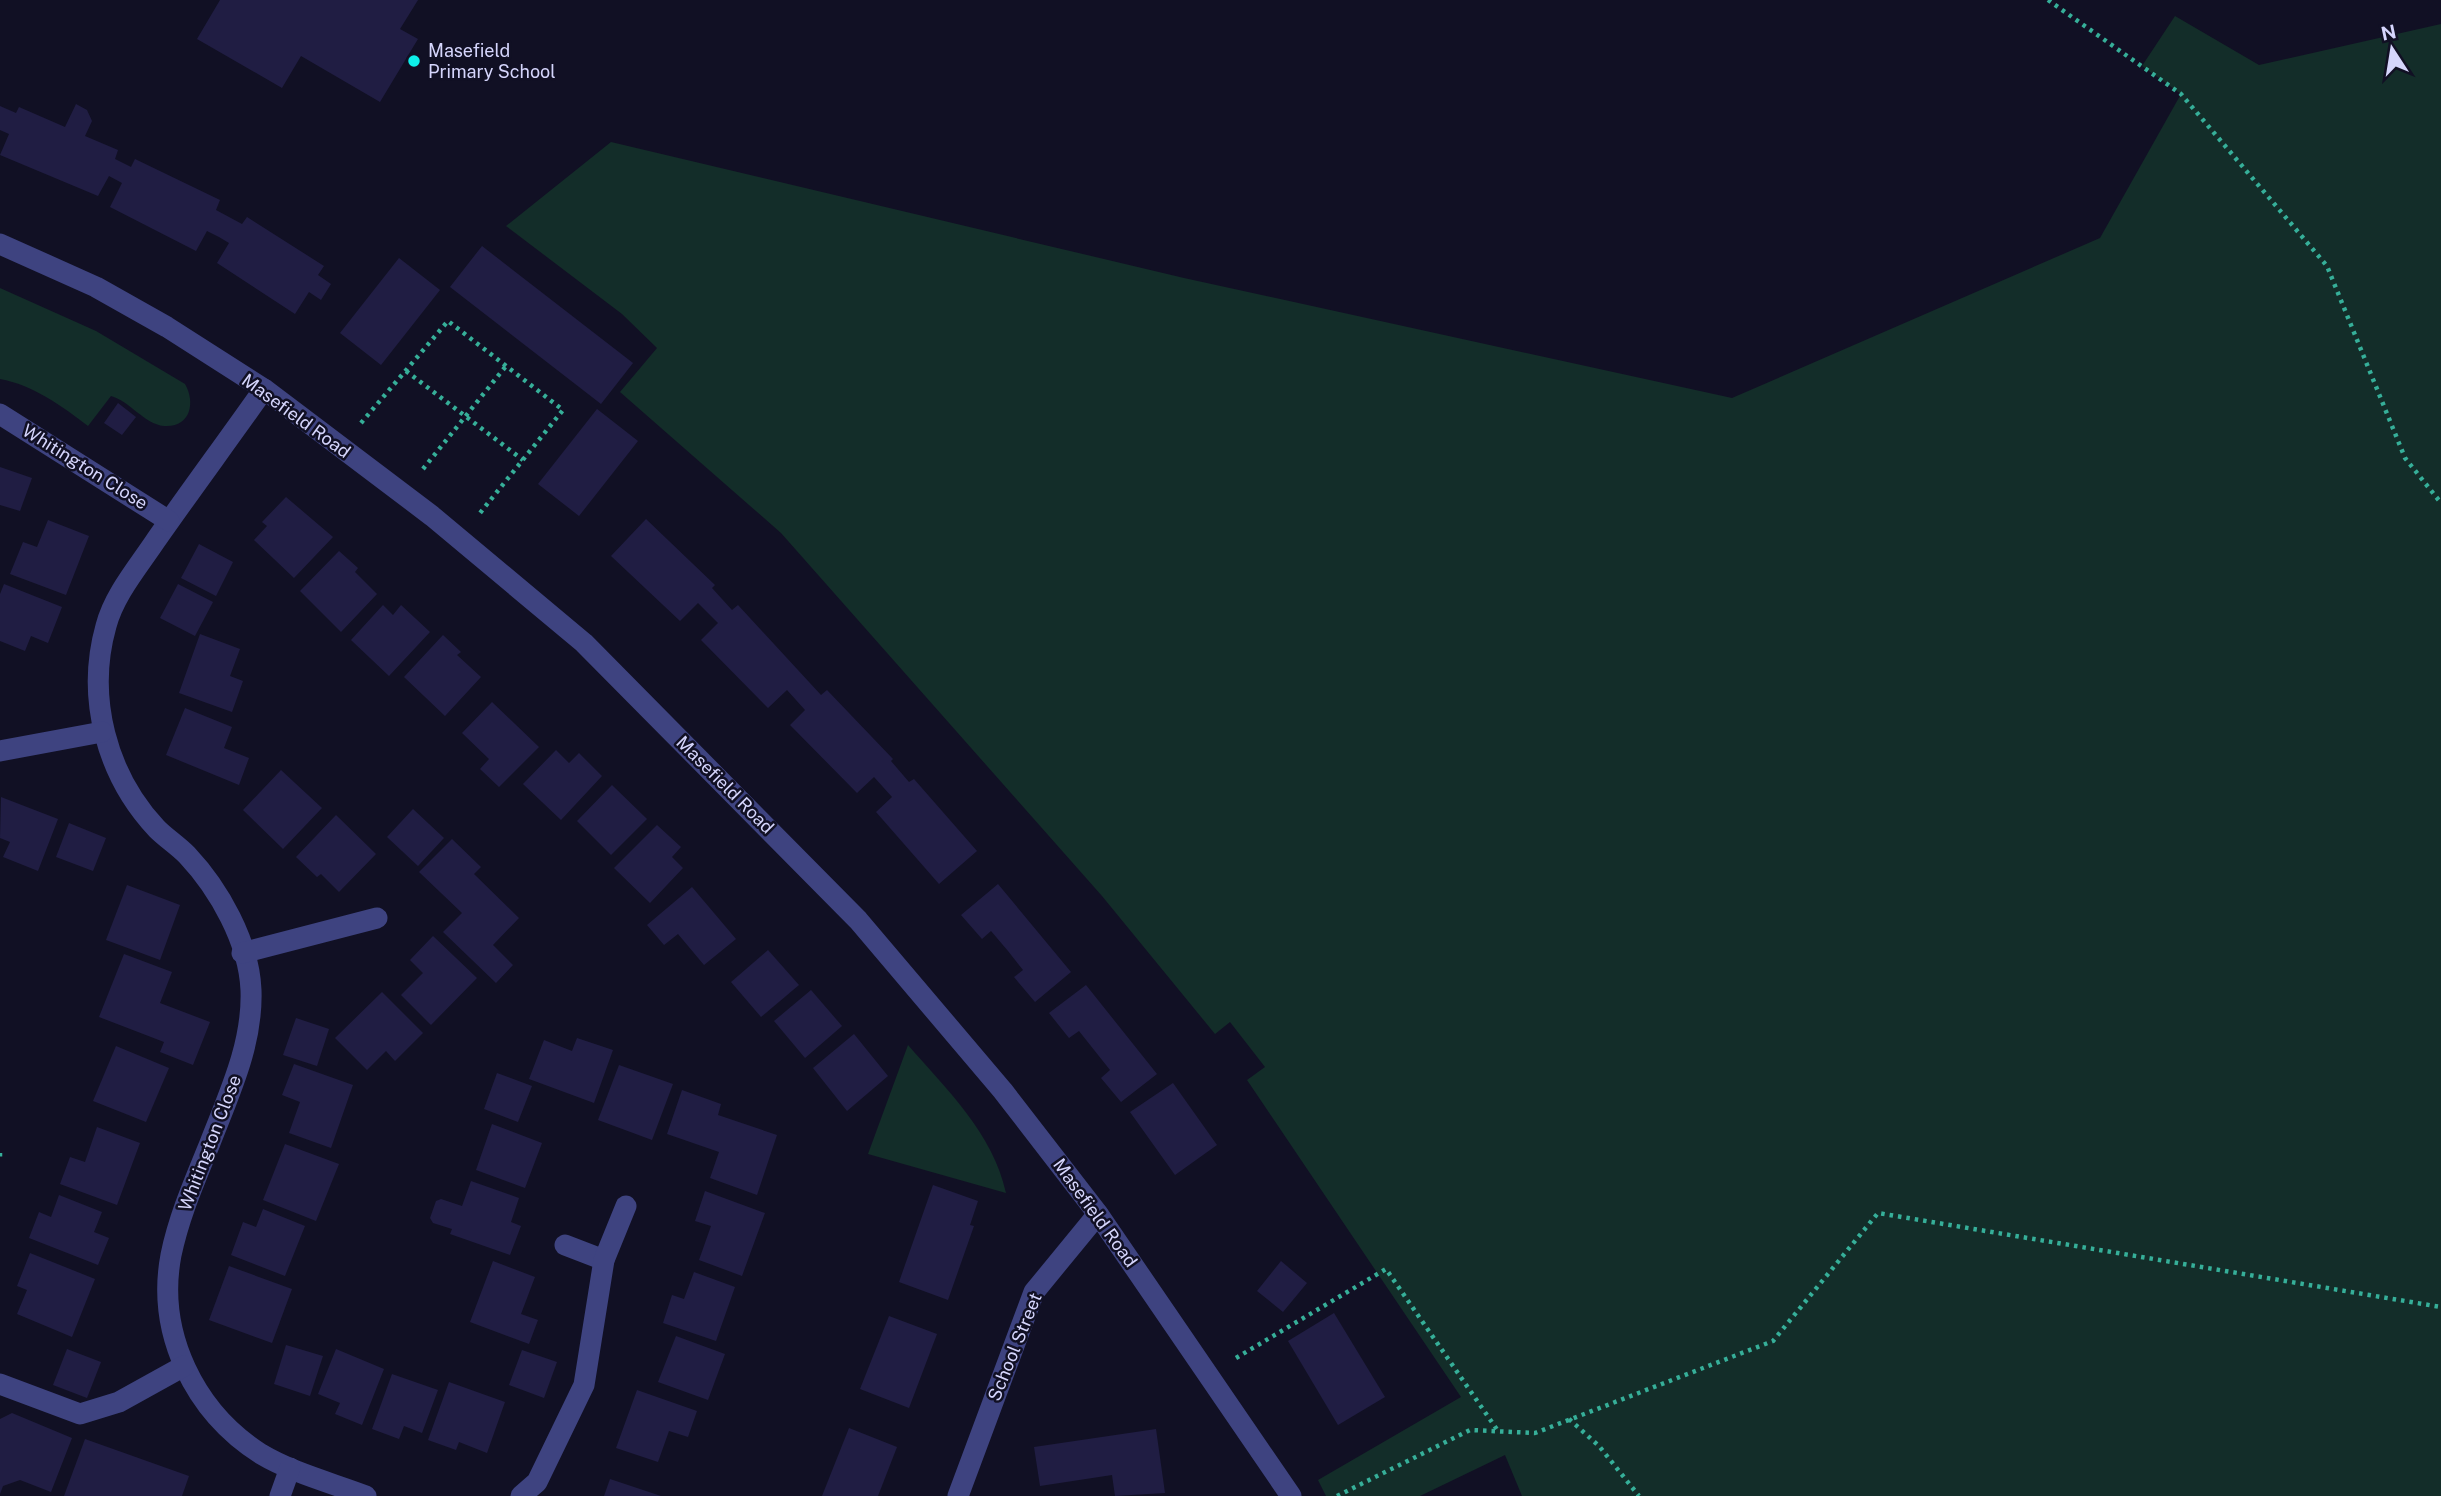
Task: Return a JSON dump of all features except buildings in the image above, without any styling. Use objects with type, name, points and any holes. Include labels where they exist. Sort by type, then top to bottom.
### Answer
[{"type":"street","name":"Masefield Road","points":[[0,244],[96,287],[167,327],[264,389],[460,539],[583,643],[858,920],[1003,1091],[1098,1214],[1291,1496]]},
{"type":"street","name":"Whitington Close","points":[[264,389],[124,587],[106,624],[98,678],[102,732],[128,792],[215,891],[239,937],[251,989],[245,1053],[180,1220],[171,1258],[168,1290],[173,1327],[184,1366],[200,1398],[228,1429],[262,1454],[290,1468],[366,1496]]},
{"type":"street","name":"Whitington Close","points":[[0,414],[169,521]]},
{"type":"street","points":[[0,751],[102,732]]},
{"type":"street","points":[[242,953],[377,918]]},
{"type":"street","points":[[521,1496],[537,1482],[584,1385],[604,1260],[626,1206]]},
{"type":"street","name":"School Street","points":[[958,1496],[1034,1292],[1098,1214]]},
{"type":"street","points":[[565,1245],[604,1260]]},
{"type":"street","points":[[0,1384],[79,1414],[119,1402],[184,1366]]},
{"type":"street","points":[[280,1496],[290,1468]]},
{"type":"path","points":[[2048,0],[2181,94],[2327,266],[2405,458],[2441,503]]},
{"type":"path","points":[[341,448],[448,321],[563,410],[460,539]]},
{"type":"path","points":[[403,494],[506,366]]},
{"type":"path","points":[[406,371],[523,460]]},
{"type":"path","points":[[0,1153],[0,1160]]},
{"type":"path","points":[[1337,1496],[1471,1430],[1535,1433],[1773,1342],[1878,1213],[2441,1307]]},
{"type":"path","points":[[1208,1375],[1386,1269],[1498,1431]]},
{"type":"path","points":[[1569,1419],[1600,1446],[1639,1496]]},
{"type":"green space","points":[[2175,16],[2259,65],[2441,24],[2441,1496],[1522,1496],[1505,1455],[1420,1496],[1326,1496],[1318,1480],[1461,1397],[1247,1080],[1265,1067],[1230,1022],[1215,1034],[1102,896],[781,533],[620,392],[657,348],[622,314],[506,226],[611,142],[1184,278],[1732,398],[2100,238],[2181,94],[2142,66]]},
{"type":"green space","points":[[0,288],[96,331],[185,384],[190,406],[185,419],[173,426],[157,424],[111,396],[88,426],[35,391],[0,379]]},
{"type":"green space","points":[[908,1045],[953,1096],[980,1132],[1000,1171],[1006,1193],[868,1154]]},
{"type":"place","name":"Masefield Primary School","points":[[414,61]]}]
